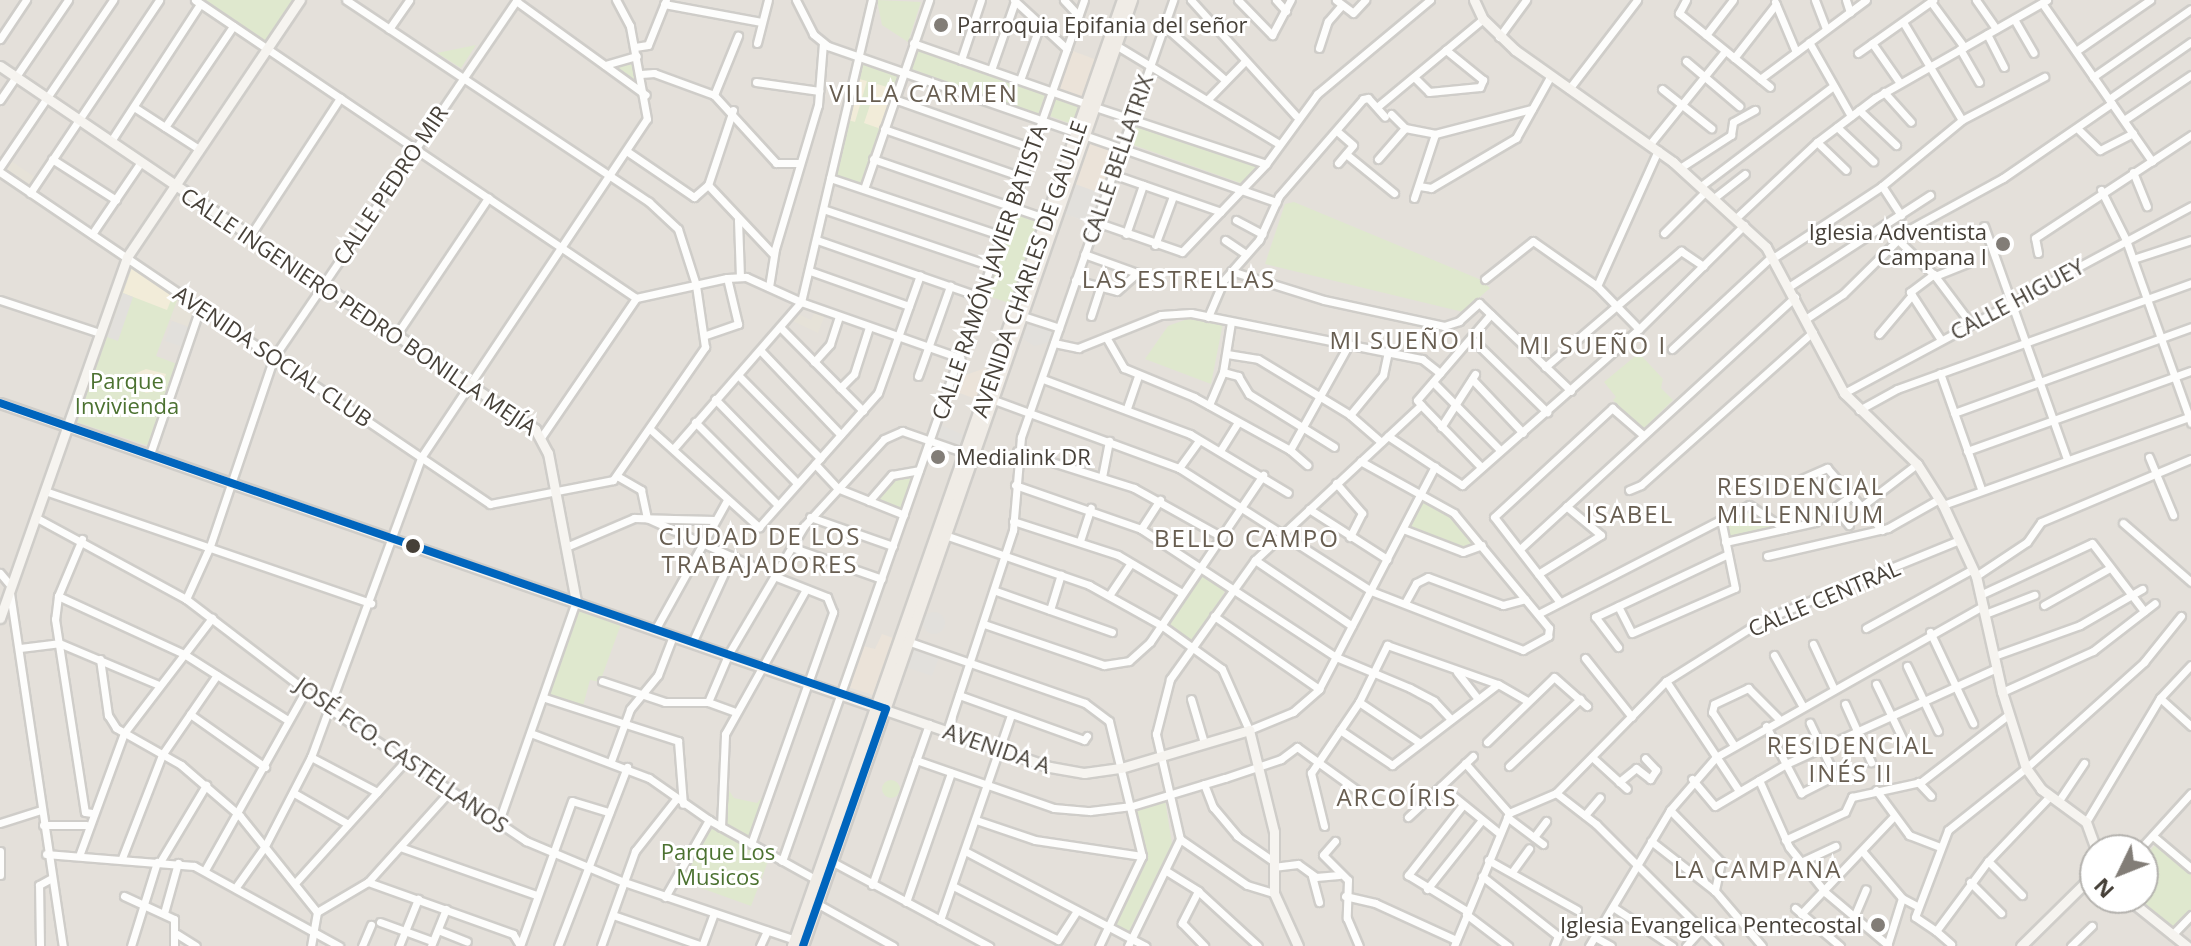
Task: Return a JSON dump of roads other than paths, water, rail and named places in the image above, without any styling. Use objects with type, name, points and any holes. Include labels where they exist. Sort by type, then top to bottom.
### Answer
[{"type":"main road","name":"AVENIDA CHARLES DE GAULLE","points":[[1113,43],[1123,0]]},
{"type":"main road","name":"AVENIDA CHARLES DE GAULLE","points":[[797,944],[818,904],[828,860],[1091,105],[1132,0]]},
{"type":"main road","name":"AVENIDA CHARLES DE GAULLE","points":[[970,455],[994,400],[1052,220]]},
{"type":"main road","name":"AVENIDA CHARLES DE GAULLE","points":[[882,708],[910,642],[942,534]]},
{"type":"main road","name":"AVENIDA CHARLES DE GAULLE","points":[[797,944],[817,880],[828,860]]},
{"type":"street","points":[[0,39],[26,0]]},
{"type":"street","points":[[0,100],[68,0]]},
{"type":"street","points":[[0,170],[113,0]]},
{"type":"street","points":[[30,193],[159,0]]},
{"type":"street","points":[[0,618],[127,257],[300,0]]},
{"type":"street","points":[[346,0],[610,176],[678,229],[696,285],[706,335],[705,347],[617,476],[641,490],[647,518]]},
{"type":"street","points":[[389,29],[409,0]]},
{"type":"street","points":[[516,0],[646,95]]},
{"type":"street","name":"CALLE PEDRO MIR","points":[[186,599],[210,546],[274,357],[516,0]]},
{"type":"street","points":[[236,887],[265,846],[311,757],[371,603],[422,456],[468,383],[628,152],[647,119],[646,95],[635,47],[616,0]]},
{"type":"street","points":[[757,43],[768,0]]},
{"type":"street","points":[[769,287],[774,256],[819,91],[823,43],[796,0]]},
{"type":"street","points":[[674,448],[801,302],[872,0]]},
{"type":"street","points":[[864,189],[929,0]]},
{"type":"street","points":[[961,60],[981,0]]},
{"type":"street","points":[[1064,0],[1078,15]]},
{"type":"street","name":"CALLE RAMÓN JAVIER BATISTA","points":[[782,861],[1084,0]]},
{"type":"street","name":"CALLE BELLATRIX","points":[[947,731],[1005,557],[1013,521],[1017,451],[1173,0]]},
{"type":"street","points":[[1191,0],[1296,116]]},
{"type":"street","points":[[1238,0],[1272,35],[1291,0]]},
{"type":"street","points":[[1276,0],[1286,11]]},
{"type":"street","points":[[1319,48],[1328,21],[1339,3],[1353,13],[1365,0]]},
{"type":"street","points":[[1096,222],[1182,252],[1266,164],[1296,116],[1430,0]]},
{"type":"street","points":[[1474,0],[1483,19],[1499,37],[1550,77],[1654,147],[1740,222],[1772,257],[1844,393],[1917,464],[1941,502],[1975,572],[2002,692],[2026,768],[2054,799],[2086,822],[2090,834]]},
{"type":"street","points":[[1499,37],[1526,0]]},
{"type":"street","points":[[1569,89],[1637,0]]},
{"type":"street","points":[[1686,0],[1678,9],[1770,87]]},
{"type":"street","points":[[1706,35],[1733,0]]},
{"type":"street","points":[[1815,0],[1826,29]]},
{"type":"street","points":[[1846,0],[1850,12]]},
{"type":"street","points":[[1760,79],[1866,0]]},
{"type":"street","points":[[2076,51],[2150,0]]},
{"type":"street","points":[[991,70],[1014,1],[1067,49]]},
{"type":"street","points":[[1858,53],[1932,1],[1979,82]]},
{"type":"street","points":[[1980,1],[1996,29]]},
{"type":"street","points":[[1388,436],[1460,486],[1639,329],[1703,266],[1740,222],[1817,142],[1884,92],[2045,1],[2152,161]]},
{"type":"street","points":[[111,141],[198,2],[636,298]]},
{"type":"street","points":[[635,47],[648,45],[665,2],[761,22]]},
{"type":"street","points":[[1775,2],[1796,52]]},
{"type":"street","points":[[1734,58],[1775,2]]},
{"type":"street","points":[[2093,77],[2191,9]]},
{"type":"street","points":[[1377,107],[1483,19]]},
{"type":"street","points":[[2014,19],[2034,53]]},
{"type":"street","points":[[1903,22],[1962,120]]},
{"type":"street","points":[[1020,80],[1040,25]]},
{"type":"street","points":[[165,127],[233,26]]},
{"type":"street","points":[[1164,26],[1225,80]]},
{"type":"street","points":[[1987,34],[2004,67]]},
{"type":"street","points":[[714,95],[738,36]]},
{"type":"street","points":[[1809,42],[1851,116]]},
{"type":"street","points":[[1807,318],[1843,294],[1897,239],[2079,130],[2111,101],[2191,42]]},
{"type":"street","points":[[823,43],[1122,144],[1244,187],[1277,202]]},
{"type":"street","points":[[913,43],[1266,164]]},
{"type":"street","points":[[1113,43],[1279,144]]},
{"type":"street","points":[[1872,43],[1900,83]]},
{"type":"street","points":[[1414,77],[1429,92],[1480,87],[1483,80],[1446,50]]},
{"type":"street","points":[[1597,286],[1654,147],[1682,103],[1725,51]]},
{"type":"street","points":[[605,65],[637,56]]},
{"type":"street","points":[[1207,100],[1245,61]]},
{"type":"street","points":[[1686,61],[1739,106]]},
{"type":"street","name":"CALLE INGENIERO PEDRO BONILLA MEJÍA","points":[[0,66],[397,334],[542,436],[576,601],[533,734],[498,824]]},
{"type":"street","points":[[641,74],[654,73],[714,95],[733,110],[776,163],[800,163]]},
{"type":"street","points":[[2124,120],[2191,75]]},
{"type":"street","points":[[1419,186],[1431,188],[1516,138],[1550,77]]},
{"type":"street","points":[[1672,349],[1772,257],[1882,186],[1962,120],[2044,77]]},
{"type":"street","points":[[756,82],[819,91]]},
{"type":"street","points":[[1664,233],[1703,188],[1833,86]]},
{"type":"street","points":[[1662,89],[1711,128]]},
{"type":"street","points":[[1884,92],[1911,122]]},
{"type":"street","points":[[1208,317],[1231,271],[1262,234],[1277,202],[1365,97],[1405,128],[1435,134],[1532,109]]},
{"type":"street","points":[[250,236],[340,98]]},
{"type":"street","points":[[894,99],[1032,148]]},
{"type":"street","points":[[134,107],[199,149]]},
{"type":"street","points":[[628,152],[694,197],[708,185],[733,110]]},
{"type":"street","points":[[1680,168],[1731,135],[1733,122],[1755,110]]},
{"type":"street","points":[[1859,110],[1896,145]]},
{"type":"street","points":[[1837,127],[1873,161]]},
{"type":"street","points":[[1378,159],[1405,128]]},
{"type":"street","points":[[884,129],[1022,177]]},
{"type":"street","points":[[2079,130],[2100,150],[2133,133]]},
{"type":"street","points":[[1338,132],[1353,145],[1338,163]]},
{"type":"street","points":[[1414,198],[1435,134]]},
{"type":"street","points":[[2038,253],[2035,238],[2101,190],[2191,135]]},
{"type":"street","points":[[1817,142],[1846,170]]},
{"type":"street","points":[[1346,154],[1394,193]]},
{"type":"street","points":[[52,159],[116,200]]},
{"type":"street","points":[[873,159],[1052,220]]},
{"type":"street","points":[[92,234],[141,162]]},
{"type":"street","name":"AVENIDA SOCIAL CLUB","points":[[0,170],[490,504],[555,493],[617,476]]},
{"type":"street","points":[[2133,172],[2147,206]]},
{"type":"street","points":[[1112,174],[1221,212]]},
{"type":"street","points":[[1714,198],[1745,174]]},
{"type":"street","points":[[830,178],[1002,236]]},
{"type":"street","points":[[708,185],[738,220],[769,245],[774,256]]},
{"type":"street","points":[[1126,234],[1143,185]]},
{"type":"street","points":[[1882,186],[1901,215]]},
{"type":"street","points":[[1767,556],[1882,530],[1941,502],[2190,418],[2126,240],[2101,190]]},
{"type":"street","points":[[1790,286],[1930,195]]},
{"type":"street","points":[[1155,245],[1173,196]]},
{"type":"street","points":[[397,334],[488,198]]},
{"type":"street","name":"CALLE HIGUEY","points":[[1844,393],[2191,206]]},
{"type":"street","points":[[823,209],[991,266]]},
{"type":"street","points":[[738,220],[740,276]]},
{"type":"street","points":[[1236,220],[1262,234]]},
{"type":"street","points":[[1984,226],[2067,459]]},
{"type":"street","points":[[1897,239],[1934,275],[1971,324]]},
{"type":"street","points":[[817,240],[981,297]]},
{"type":"street","points":[[1225,240],[1246,254]]},
{"type":"street","points":[[2133,259],[2191,240]]},
{"type":"street","points":[[1485,279],[1533,241],[1597,286],[1639,329]]},
{"type":"street","points":[[1545,367],[1681,251],[1703,266]]},
{"type":"street","points":[[1075,280],[1117,291],[1137,273],[1084,254]]},
{"type":"street","points":[[1879,334],[1912,295],[1911,291],[1934,275],[1968,263]]},
{"type":"street","points":[[810,271],[909,306]]},
{"type":"street","points":[[1231,271],[1324,300],[1444,326],[1481,304],[1571,391]]},
{"type":"street","points":[[650,429],[756,527],[863,411],[882,385],[920,275]]},
{"type":"street","points":[[542,436],[636,298],[727,278],[740,276],[801,302],[960,358]]},
{"type":"street","points":[[706,335],[738,324],[727,278]]},
{"type":"street","points":[[1859,410],[1940,373],[2191,283]]},
{"type":"street","points":[[918,376],[950,286]]},
{"type":"street","points":[[1091,316],[1100,288]]},
{"type":"street","points":[[1912,295],[1941,340]]},
{"type":"street","points":[[1520,549],[1795,297]]},
{"type":"street","points":[[0,300],[100,333]]},
{"type":"street","points":[[150,454],[200,308]]},
{"type":"street","points":[[1481,467],[1417,400],[1491,314]]},
{"type":"street","points":[[1054,343],[1073,348],[1161,315],[1208,317],[1422,359],[1440,373]]},
{"type":"street","points":[[814,362],[830,344],[839,316]]},
{"type":"street","points":[[1023,316],[1059,328]]},
{"type":"street","points":[[1209,405],[1223,372],[1231,322]]},
{"type":"street","points":[[780,327],[863,411]]},
{"type":"street","points":[[840,388],[854,374],[869,327]]},
{"type":"street","points":[[1954,413],[2191,327]]},
{"type":"street","points":[[1629,490],[1641,485],[1813,332]]},
{"type":"street","points":[[1106,337],[1117,360],[1138,376],[1209,405],[1290,450],[1307,465]]},
{"type":"street","points":[[1472,339],[1547,412]]},
{"type":"street","points":[[1290,450],[1322,399],[1349,344]]},
{"type":"street","points":[[760,350],[841,435]]},
{"type":"street","points":[[1350,415],[1383,375],[1388,351]]},
{"type":"street","points":[[1227,354],[1258,359],[1350,415],[1381,442]]},
{"type":"street","points":[[1967,451],[2191,371]]},
{"type":"street","points":[[1223,372],[1238,376],[1249,394],[1334,447]]},
{"type":"street","points":[[1940,373],[1981,489]]},
{"type":"street","points":[[738,375],[818,461],[837,488],[904,515]]},
{"type":"street","points":[[1127,408],[1138,376]]},
{"type":"street","points":[[1441,427],[1474,376],[1523,433]]},
{"type":"street","points":[[1043,379],[1127,408],[1199,440],[1263,475],[1288,493]]},
{"type":"street","points":[[1433,382],[1500,450]]},
{"type":"street","points":[[715,399],[797,483]]},
{"type":"street","points":[[994,400],[1179,468],[1371,591],[1523,650],[1548,636],[1549,628],[1454,513],[1360,461]]},
{"type":"street","name":"AVENIDA A","points":[[0,403],[1064,771],[1121,768],[1249,730]]},
{"type":"street","points":[[1130,942],[1168,872],[1180,839],[1156,734],[1159,707],[1193,646],[1255,560],[1421,405]]},
{"type":"street","points":[[1559,601],[1494,517],[1613,408],[1643,435]]},
{"type":"street","points":[[695,422],[778,505]]},
{"type":"street","points":[[1220,451],[1238,422]]},
{"type":"street","points":[[708,702],[728,655],[810,517],[889,435],[902,431],[970,455]]},
{"type":"street","points":[[1179,468],[1199,440]]},
{"type":"street","points":[[1102,477],[1109,441]]},
{"type":"street","points":[[1017,451],[1102,477],[1160,500],[1222,537]]},
{"type":"street","points":[[2149,457],[2173,515]]},
{"type":"street","points":[[1866,628],[2027,542],[2041,522],[2155,470],[2191,459]]},
{"type":"street","points":[[1862,506],[1917,464]]},
{"type":"street","points":[[1249,730],[1293,712],[1319,689],[1435,466]]},
{"type":"street","points":[[1788,485],[1825,468],[1882,530]]},
{"type":"street","points":[[869,501],[892,475],[919,470]]},
{"type":"street","points":[[984,624],[1111,666],[1143,651],[1243,509],[1263,475]]},
{"type":"street","points":[[1336,483],[1362,513],[1350,537]]},
{"type":"street","points":[[1015,485],[1091,508],[1141,529],[1202,565],[1336,657],[1434,701],[1451,719]]},
{"type":"street","points":[[45,491],[371,603]]},
{"type":"street","points":[[1725,542],[1815,522],[1852,495]]},
{"type":"street","points":[[655,630],[727,500]]},
{"type":"street","points":[[1141,529],[1160,500]]},
{"type":"street","points":[[1538,614],[1749,504],[1785,529]]},
{"type":"street","points":[[1538,574],[1601,535],[1566,506]]},
{"type":"street","points":[[1080,541],[1091,508]]},
{"type":"street","points":[[1835,508],[1849,525]]},
{"type":"street","points":[[1309,509],[1387,559]]},
{"type":"street","name":"JOSÉ FCO. CASTELLANOS","points":[[35,517],[82,539],[186,599],[331,710],[408,758],[498,824],[552,854],[587,869],[797,944]]},
{"type":"street","points":[[810,517],[893,546]]},
{"type":"street","points":[[647,518],[751,565]]},
{"type":"street","points":[[1618,606],[1632,633],[1735,588],[1721,519]]},
{"type":"street","points":[[566,547],[623,520],[714,520]]},
{"type":"street","points":[[1013,521],[1080,541],[1131,563],[1182,593]]},
{"type":"street","points":[[2123,523],[2191,582]]},
{"type":"street","points":[[1403,529],[1463,552],[1482,545]]},
{"type":"street","points":[[942,534],[1110,594],[1193,646],[1229,679],[1260,767],[1274,832],[1274,893],[1298,946]]},
{"type":"street","points":[[82,539],[58,596],[59,643],[89,812]]},
{"type":"street","name":"CALLE CENTRAL","points":[[1508,815],[1556,793],[1666,681],[1763,620],[1959,540]]},
{"type":"street","points":[[1980,595],[2092,543],[2144,611]]},
{"type":"street","points":[[791,547],[882,579]]},
{"type":"street","points":[[1618,647],[1594,618],[1728,554]]},
{"type":"street","points":[[692,643],[732,556]]},
{"type":"street","points":[[1255,560],[1352,626]]},
{"type":"street","points":[[1110,594],[1131,563]]},
{"type":"street","points":[[2044,605],[2110,568]]},
{"type":"street","points":[[0,573],[11,588],[46,854],[63,946]]},
{"type":"street","points":[[1050,610],[1061,575]]},
{"type":"street","points":[[751,844],[833,607],[827,597],[774,576]]},
{"type":"street","points":[[1405,603],[1416,583],[1428,577],[1503,605],[1525,599]]},
{"type":"street","points":[[721,827],[725,734],[806,589]]},
{"type":"street","points":[[1994,656],[2080,625],[2142,589]]},
{"type":"street","points":[[996,591],[1112,632]]},
{"type":"street","points":[[1589,946],[1670,810],[1692,779],[1716,757],[1733,744],[1930,632],[1984,610],[2034,595]]},
{"type":"street","points":[[58,596],[184,654],[286,719]]},
{"type":"street","points":[[2002,692],[2093,651],[2155,603]]},
{"type":"street","points":[[1214,616],[1319,689]]},
{"type":"street","points":[[1951,944],[1915,917],[1917,906],[1935,875],[1948,830],[2026,768],[2144,662],[2181,616]]},
{"type":"street","points":[[79,856],[89,812],[124,733],[212,618]]},
{"type":"street","points":[[1930,632],[1973,723]]},
{"type":"street","points":[[611,761],[623,727],[658,675],[673,636]]},
{"type":"street","points":[[910,642],[1093,706],[1114,732],[1142,856],[1099,946]]},
{"type":"street","points":[[20,648],[59,643],[159,685]]},
{"type":"street","points":[[1813,644],[1833,687]]},
{"type":"street","points":[[1324,826],[1310,779],[1318,761],[1359,702],[1387,645],[1498,684],[1528,701]]},
{"type":"street","points":[[1774,655],[1802,705]]},
{"type":"street","points":[[1585,658],[1632,717]]},
{"type":"street","points":[[100,659],[108,715],[124,733],[206,785],[240,816],[317,912],[316,937],[311,946]]},
{"type":"street","points":[[2086,822],[2160,698],[2191,665]]},
{"type":"street","points":[[1907,666],[1938,731]]},
{"type":"street","points":[[1452,668],[1470,683],[1478,699]]},
{"type":"street","points":[[1692,779],[1715,806],[1786,764],[1997,668]]},
{"type":"street","points":[[122,858],[162,755],[217,675]]},
{"type":"street","points":[[2181,676],[2191,683]]},
{"type":"street","points":[[1487,742],[1528,701],[1558,677],[1587,706]]},
{"type":"street","points":[[602,681],[672,703],[708,702],[736,712]]},
{"type":"street","points":[[1666,681],[1739,791]]},
{"type":"street","points":[[1340,730],[1388,766],[1498,684]]},
{"type":"street","points":[[1876,684],[1905,744]]},
{"type":"street","points":[[1733,744],[1712,712],[1714,704],[1748,688],[1778,718]]},
{"type":"street","points":[[205,870],[240,816],[286,719],[306,690]]},
{"type":"street","points":[[959,695],[1084,740],[1087,736]]},
{"type":"street","points":[[545,698],[623,727],[678,741],[679,802],[635,851],[601,946]]},
{"type":"street","points":[[2160,698],[2191,726]]},
{"type":"street","points":[[1191,699],[1204,743]]},
{"type":"street","points":[[1509,766],[1580,699]]},
{"type":"street","points":[[1359,702],[1420,743]]},
{"type":"street","points":[[1845,704],[1871,762]]},
{"type":"street","points":[[190,714],[265,767]]},
{"type":"street","points":[[940,920],[1011,715]]},
{"type":"street","points":[[1785,840],[1845,812],[1852,797],[1918,782],[2008,715]]},
{"type":"street","points":[[1766,726],[1801,793],[1835,776],[1810,723]]},
{"type":"street","points":[[872,885],[929,724]]},
{"type":"street","points":[[533,734],[627,767],[709,820],[817,880]]},
{"type":"street","points":[[916,760],[1054,808],[1132,806],[1260,767],[1297,747],[1369,799]]},
{"type":"street","points":[[1408,817],[1473,756]]},
{"type":"street","points":[[311,757],[377,792]]},
{"type":"street","points":[[1592,757],[1627,789]]},
{"type":"street","points":[[296,882],[408,758]]},
{"type":"street","points":[[1619,782],[1636,768],[1650,779],[1656,770],[1645,758]]},
{"type":"street","points":[[1465,763],[1508,815],[1543,844]]},
{"type":"street","points":[[1936,931],[1988,861],[2054,799],[2084,763]]},
{"type":"street","points":[[558,946],[627,767]]},
{"type":"street","points":[[906,902],[951,773]]},
{"type":"street","points":[[1759,780],[1785,840],[1801,862],[1825,892],[1888,946],[1902,898]]},
{"type":"street","points":[[1918,782],[1931,796]]},
{"type":"street","points":[[1204,784],[1213,807],[1237,836],[1273,864],[1298,864],[1312,876],[1319,902]]},
{"type":"street","points":[[131,946],[158,862],[206,785]]},
{"type":"street","points":[[1441,786],[1499,833]]},
{"type":"street","points":[[1876,790],[1909,835],[1941,847]]},
{"type":"street","points":[[317,912],[368,882],[450,791]]},
{"type":"street","points":[[294,793],[348,824]]},
{"type":"street","points":[[1556,793],[1585,815],[1635,868],[1718,946]]},
{"type":"street","points":[[1585,815],[1600,797]]},
{"type":"street","points":[[2155,834],[2189,798]]},
{"type":"street","points":[[520,946],[572,801],[609,812]]},
{"type":"street","points":[[1462,806],[1408,873],[1427,889],[1467,912],[1508,946]]},
{"type":"street","points":[[0,823],[41,810]]},
{"type":"street","points":[[1670,810],[1721,862],[1715,891]]},
{"type":"street","points":[[1345,896],[1375,903],[1455,943],[1508,815]]},
{"type":"street","points":[[1840,946],[1798,911],[1816,894],[1825,892],[1893,817]]},
{"type":"street","points":[[665,897],[709,820]]},
{"type":"street","points":[[976,820],[1035,840],[1142,856]]},
{"type":"street","points":[[1427,889],[1481,821]]},
{"type":"street","points":[[1534,837],[1546,821]]},
{"type":"street","points":[[43,825],[86,825]]},
{"type":"street","points":[[1180,839],[1247,885],[1274,893]]},
{"type":"street","points":[[1335,841],[1323,855],[1339,875],[1348,880],[1345,896],[1347,918],[1359,946]]},
{"type":"street","points":[[1651,841],[1715,891],[1762,946]]},
{"type":"street","points":[[2159,841],[2191,868]]},
{"type":"street","points":[[1801,862],[1835,846]]},
{"type":"street","points":[[400,847],[536,895]]},
{"type":"street","points":[[1512,872],[1529,849]]},
{"type":"street","points":[[0,851],[0,875]]},
{"type":"street","points":[[965,851],[1109,927],[1130,942],[1145,946]]},
{"type":"street","points":[[1863,852],[1902,898],[1917,906]]},
{"type":"street","points":[[46,854],[178,863],[205,870],[316,937],[339,946]]},
{"type":"street","points":[[828,860],[989,946]]},
{"type":"street","points":[[1488,860],[1577,910]]},
{"type":"street","points":[[1988,861],[2022,895]]},
{"type":"street","points":[[164,913],[178,863]]},
{"type":"street","points":[[1168,872],[1198,891],[1258,946]]},
{"type":"street","points":[[1312,876],[1339,875]]},
{"type":"street","points":[[1482,876],[1558,936],[1554,946]]},
{"type":"street","points":[[40,946],[39,885],[50,879]]},
{"type":"street","points":[[368,882],[513,934],[520,946]]},
{"type":"street","points":[[1970,882],[2001,913]]},
{"type":"street","points":[[953,886],[1058,940],[1077,911]]},
{"type":"street","points":[[1854,917],[1866,889]]},
{"type":"street","points":[[2021,946],[2079,889]]},
{"type":"street","points":[[1198,891],[1182,923],[1204,946]]},
{"type":"street","points":[[124,896],[175,920],[177,934],[174,946]]},
{"type":"street","points":[[399,946],[418,899]]},
{"type":"street","points":[[818,904],[893,946]]},
{"type":"street","points":[[1613,907],[1672,946]]},
{"type":"street","points":[[380,922],[432,944],[446,909]]},
{"type":"street","points":[[2146,914],[2184,945]]},
{"type":"street","points":[[613,915],[702,946],[713,915]]},
{"type":"street","points":[[2172,935],[2191,915]]},
{"type":"street","points":[[362,946],[371,925]]},
{"type":"street","points":[[2071,946],[2092,926]]},
{"type":"street","points":[[1686,946],[1702,928]]},
{"type":"street","points":[[438,930],[467,944],[472,930]]},
{"type":"street","points":[[760,946],[767,931]]},
{"type":"street","points":[[177,934],[196,946]]},
{"type":"street","points":[[1595,937],[1611,946]]},
{"type":"street","points":[[1747,946],[1755,937]]},
{"type":"place","name":"Parroquia Epifania del señor","points":[[941,25]]},
{"type":"place","name":"Iglesia Adventista Campana I","points":[[2003,244]]},
{"type":"place","name":"Medialink DR","points":[[938,457]]},
{"type":"place","name":"Iglesia Evangelica Pentecostal","points":[[1878,925]]},
{"type":"district","name":"VILLA CARMEN","points":[[924,93]]},
{"type":"district","name":"LAS ESTRELLAS","points":[[1179,279]]},
{"type":"district","name":"MI SUEÑO II","points":[[1408,340]]},
{"type":"district","name":"MI SUEÑO I","points":[[1593,345]]},
{"type":"district","name":"RESIDENCIAL MILLENNIUM","points":[[1801,500]]},
{"type":"district","name":"ISABEL","points":[[1630,514]]},
{"type":"district","name":"BELLO CAMPO","points":[[1247,538]]},
{"type":"district","name":"CIUDAD DE LOS TRABAJADORES","points":[[760,550]]},
{"type":"district","name":"RESIDENCIAL INÉS II","points":[[1851,759]]},
{"type":"district","name":"ARCOÍRIS","points":[[1397,797]]},
{"type":"district","name":"LA CAMPANA","points":[[1758,869]]},
{"type":"park label","name":"Parque Invivienda","points":[[127,392]]},
{"type":"park label","name":"Parque Los Musicos","points":[[718,864]]}]
